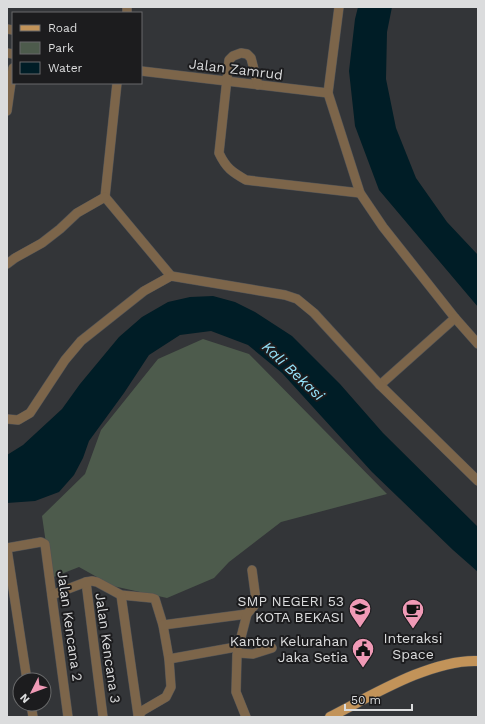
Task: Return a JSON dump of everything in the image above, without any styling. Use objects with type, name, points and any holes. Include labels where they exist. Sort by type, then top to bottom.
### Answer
[{"type":"main road","points":[[330,717],[402,680],[446,664],[459,661],[478,661]]},
{"type":"street","points":[[339,7],[328,93],[360,193],[383,227],[455,318],[478,344]]},
{"type":"street","points":[[258,85],[252,58],[244,53],[233,56],[229,60],[219,153],[224,164],[233,173],[246,180],[360,193]]},
{"type":"street","name":"Jalan Zamrud","points":[[142,71],[328,93]]},
{"type":"street","points":[[7,111],[12,75]]},
{"type":"street","points":[[117,84],[105,197],[171,276]]},
{"type":"street","points":[[7,264],[11,257],[42,243],[77,213],[105,197]]},
{"type":"street","points":[[7,419],[18,420],[30,412],[65,360],[81,341],[144,291],[171,276],[285,295],[297,299],[314,313],[380,385],[478,481]]},
{"type":"street","points":[[380,385],[455,318]]},
{"type":"street","name":"Jalan Kencana 2","points":[[7,548],[41,542],[43,542],[45,547],[68,717]]},
{"type":"street","points":[[7,548],[26,672]]},
{"type":"street","points":[[169,659],[236,648],[239,645],[247,614],[254,606],[256,600],[252,570]]},
{"type":"street","points":[[52,596],[86,582],[97,582],[121,595],[155,599],[163,625],[169,659],[171,687],[166,696],[142,711],[138,716]]},
{"type":"street","name":"Jalan Kencana 3","points":[[86,582],[104,717]]},
{"type":"street","points":[[121,595],[138,716]]},
{"type":"street","points":[[163,625],[247,614]]},
{"type":"street","points":[[246,717],[236,692],[237,654],[253,654],[272,648]]},
{"type":"green space","points":[[203,339],[249,354],[387,494],[281,522],[229,562],[214,578],[167,598],[113,586],[79,567],[51,578],[42,516],[85,474],[101,430],[158,359]]},
{"type":"water","points":[[358,7],[392,7],[387,32],[386,79],[396,128],[416,178],[447,222],[478,255],[478,307],[379,190],[355,126],[349,71],[355,19]]},
{"type":"water","name":"Kali Bekasi","points":[[213,296],[235,302],[255,312],[292,336],[340,384],[383,433],[478,527],[478,572],[372,472],[282,373],[248,345],[211,331],[180,335],[149,355],[124,393],[89,441],[83,458],[74,475],[59,492],[35,501],[7,503],[7,455],[23,445],[62,409],[80,384],[119,337],[142,317],[168,302],[190,297]]},
{"type":"place","name":"SMP NEGERI 53 KOTA BEKASI","points":[[360,628]]},
{"type":"place","name":"Interaksi Space","points":[[413,630]]},
{"type":"place","name":"Kantor Kelurahan Jaka Setia","points":[[363,668]]}]
